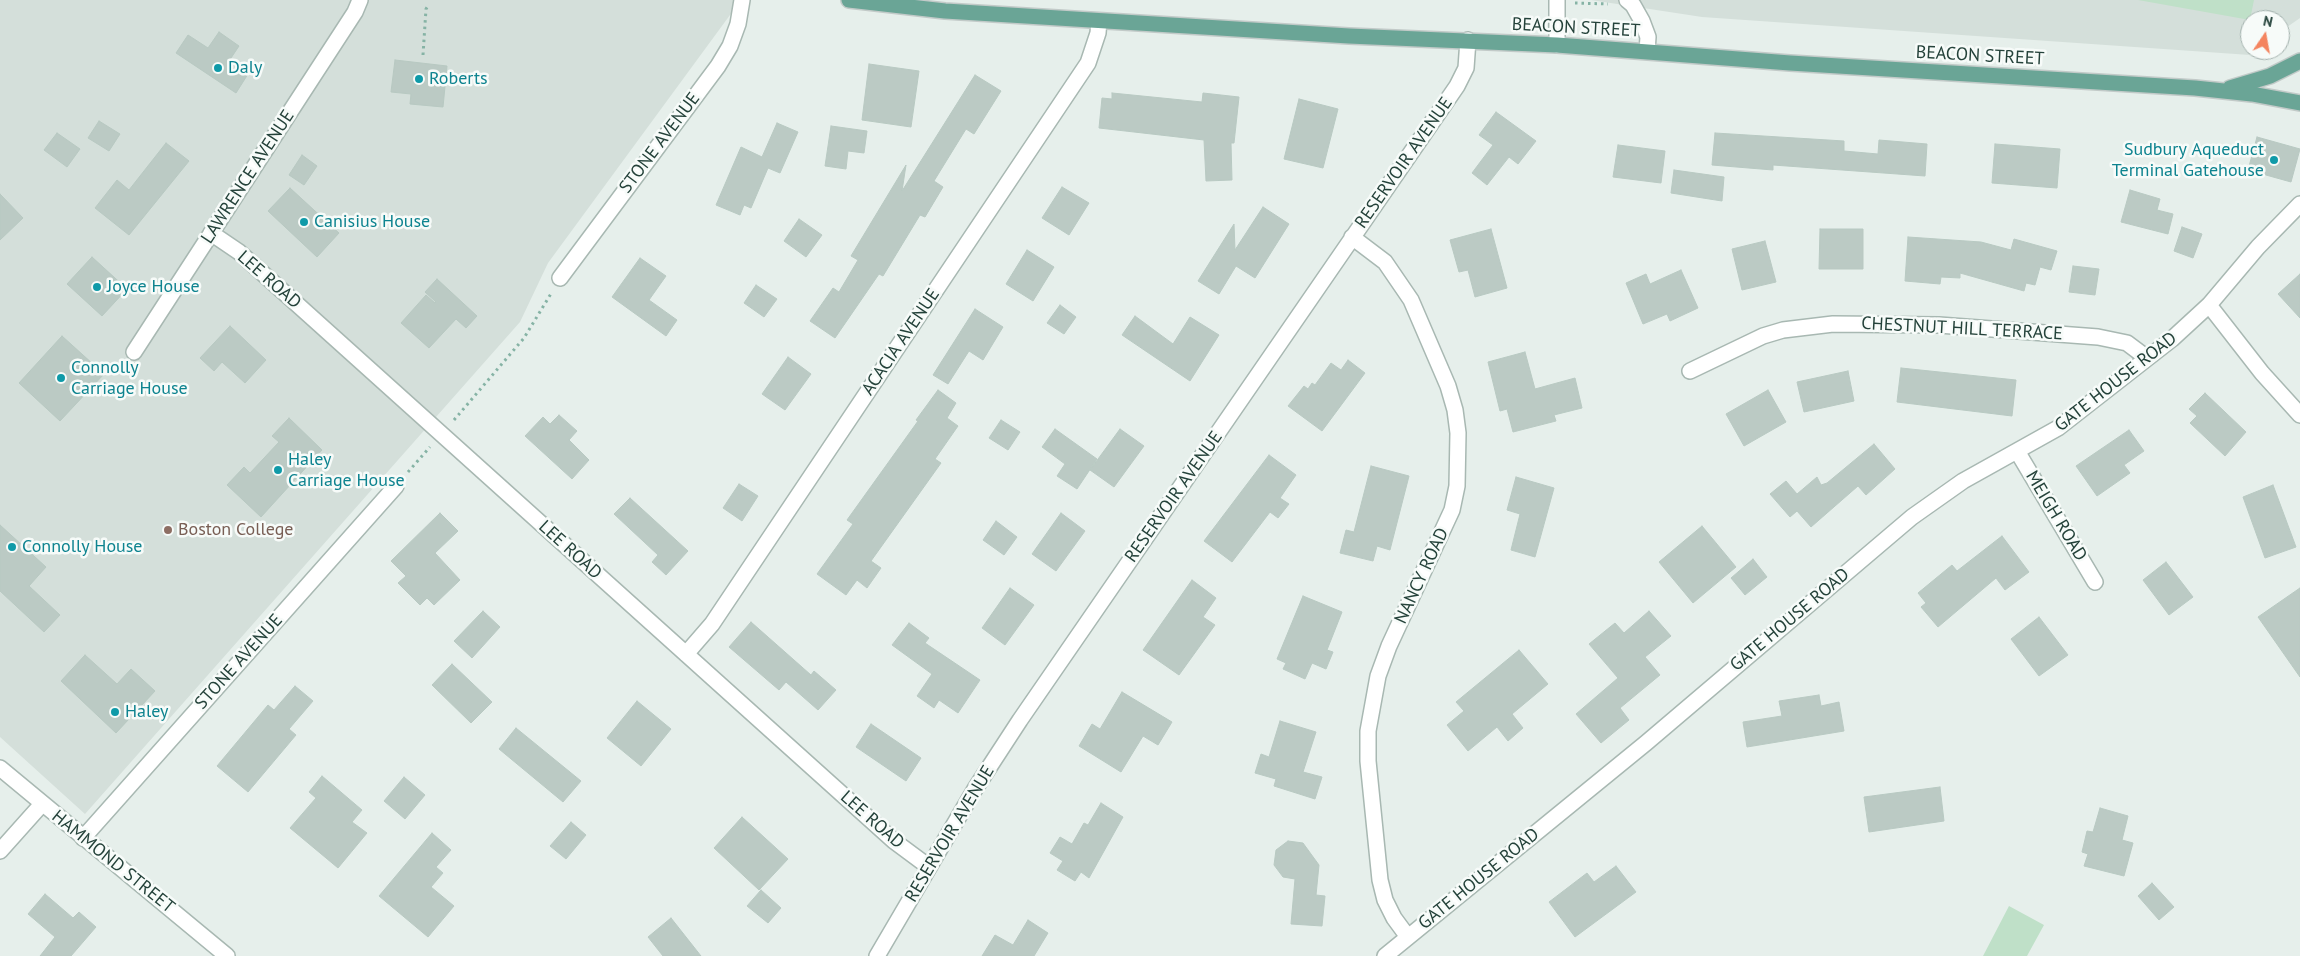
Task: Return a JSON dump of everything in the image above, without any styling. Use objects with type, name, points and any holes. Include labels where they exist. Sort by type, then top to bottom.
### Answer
[{"type":"main road","name":"BEACON STREET","points":[[849,0],[945,11],[1349,36],[1556,45],[1790,63],[2222,90],[2300,103]]},
{"type":"main road","points":[[2222,90],[2270,76],[2300,61]]},
{"type":"street","name":"LAWRENCE AVENUE","points":[[134,352],[355,12],[360,0]]},
{"type":"street","name":"STONE AVENUE","points":[[560,278],[718,66],[730,46],[738,24],[742,0]]},
{"type":"street","points":[[1556,45],[1557,0]]},
{"type":"street","points":[[1621,2],[1633,5],[1642,21],[1648,36],[1647,51]]},
{"type":"street","name":"ACACIA AVENUE","points":[[686,654],[712,624],[1088,63],[1098,33],[1099,21]]},
{"type":"street","name":"RESERVOIR AVENUE","points":[[877,956],[975,789],[1020,720],[1457,86],[1466,68],[1468,40]]},
{"type":"street","name":"GATE HOUSE ROAD","points":[[1385,956],[1646,743],[1912,517],[1963,481],[2058,428],[2147,358],[2209,305],[2258,247],[2300,204]]},
{"type":"street","name":"LEE ROAD","points":[[211,234],[239,252],[894,841],[929,867]]},
{"type":"street","name":"NANCY ROAD","points":[[1352,237],[1385,262],[1411,300],[1448,386],[1455,410],[1458,433],[1457,486],[1452,510],[1383,661],[1378,676],[1368,731],[1368,760],[1380,880],[1385,900],[1394,918],[1408,937]]},
{"type":"street","points":[[2209,305],[2262,374],[2300,415]]},
{"type":"street","name":"CHESTNUT HILL TERRACE","points":[[1690,371],[1762,336],[1783,330],[1834,324],[1939,324],[2098,337],[2127,344],[2147,358]]},
{"type":"street","name":"MEIGH ROAD","points":[[2017,451],[2095,582]]},
{"type":"street","name":"STONE AVENUE","points":[[83,838],[396,486]]},
{"type":"street","name":"HAMMOND STREET","points":[[0,768],[227,956]]},
{"type":"street","points":[[0,851],[42,804]]},
{"type":"path","points":[[1572,3],[1621,2]]},
{"type":"path","points":[[423,55],[426,9],[429,4]]},
{"type":"path","points":[[396,486],[524,338],[560,278]]},
{"type":"shaded area","name":"Boston College","points":[[0,0],[741,0],[548,263],[520,322],[85,814],[0,737]]},
{"type":"shaded area","points":[[1591,0],[2300,0],[2300,18],[2290,25],[2290,10],[2240,10],[2240,54],[1702,17]]},
{"type":"green space","points":[[2138,0],[2254,0],[2252,10],[2240,10],[2240,18]]},
{"type":"green space","points":[[2009,906],[2044,925],[2027,956],[1983,956]]},
{"type":"building","name":"Daly","points":[[219,32],[239,46],[229,61],[248,74],[236,93],[176,53],[188,35],[208,48]]},
{"type":"building","name":"Roberts","points":[[395,60],[447,66],[443,107],[410,104],[411,94],[391,92]]},
{"type":"building","points":[[869,64],[919,71],[911,127],[862,120]]},
{"type":"building","points":[[975,75],[1001,91],[974,134],[966,129],[934,181],[943,187],[925,217],[920,215],[883,276],[879,274],[835,338],[810,321],[833,288],[839,292],[858,260],[851,256],[906,165],[902,191]]},
{"type":"building","points":[[1112,93],[1202,102],[1203,93],[1239,97],[1234,143],[1231,143],[1232,180],[1206,181],[1204,140],[1099,128],[1102,98],[1112,99]]},
{"type":"building","points":[[1299,99],[1338,109],[1323,168],[1284,159]]},
{"type":"building","points":[[1496,112],[1536,141],[1518,164],[1509,157],[1487,185],[1472,173],[1493,145],[1479,135]]},
{"type":"building","points":[[99,121],[120,134],[109,151],[88,138]]},
{"type":"building","points":[[777,123],[798,132],[780,173],[768,168],[751,208],[744,205],[740,215],[716,205],[741,147],[762,157]]},
{"type":"building","points":[[831,126],[867,131],[864,153],[848,151],[846,169],[825,166]]},
{"type":"building","points":[[57,133],[80,149],[67,167],[44,150]]},
{"type":"building","points":[[1715,133],[1844,141],[1844,151],[1878,154],[1879,140],[1927,144],[1925,176],[1773,165],[1773,170],[1712,165]]},
{"type":"building","name":"Sudbury Aqueduct Terminal Gatehouse","points":[[2257,137],[2300,149],[2291,182],[2248,170]]},
{"type":"building","points":[[166,143],[189,161],[129,235],[95,208],[117,180],[129,190]]},
{"type":"building","points":[[1995,144],[2060,149],[2057,188],[1992,183]]},
{"type":"building","points":[[1618,145],[1665,151],[1661,183],[1613,177]]},
{"type":"building","points":[[302,155],[317,166],[304,185],[289,175]]},
{"type":"building","points":[[1674,170],[1724,177],[1722,201],[1671,193]]},
{"type":"building","points":[[1062,187],[1089,203],[1069,235],[1042,218]]},
{"type":"building","name":"Canisius House","points":[[290,188],[339,233],[317,257],[268,211]]},
{"type":"building","points":[[2130,190],[2160,199],[2157,210],[2173,214],[2168,234],[2121,222]]},
{"type":"building","points":[[0,194],[23,218],[0,240]]},
{"type":"building","points":[[1263,207],[1289,224],[1255,278],[1236,266],[1219,294],[1198,281],[1234,224],[1235,250]]},
{"type":"building","points":[[799,219],[822,235],[806,257],[784,241]]},
{"type":"building","points":[[2182,227],[2202,234],[2193,258],[2174,251]]},
{"type":"building","points":[[1491,229],[1507,288],[1475,297],[1468,270],[1459,272],[1450,240]]},
{"type":"building","points":[[1820,229],[1863,229],[1863,269],[1819,269]]},
{"type":"building","points":[[1908,237],[1981,242],[2011,250],[2014,239],[2057,251],[2051,270],[2040,267],[2035,285],[2026,283],[2024,291],[1960,273],[1960,278],[1941,277],[1940,284],[1905,281]]},
{"type":"building","points":[[1765,241],[1776,282],[1742,290],[1732,249]]},
{"type":"building","points":[[1027,250],[1054,267],[1033,301],[1006,284]]},
{"type":"building","name":"Joyce House","points":[[92,257],[127,289],[102,316],[67,284]]},
{"type":"building","points":[[640,258],[666,276],[649,300],[677,320],[666,336],[612,297]]},
{"type":"building","points":[[2073,266],[2099,269],[2095,295],[2069,292]]},
{"type":"building","points":[[1681,270],[1698,308],[1670,321],[1667,314],[1643,324],[1626,283],[1646,274],[1650,284]]},
{"type":"building","points":[[2300,274],[2300,318],[2278,294]]},
{"type":"building","points":[[437,279],[477,316],[466,328],[456,319],[429,348],[401,323],[426,295],[436,302],[425,292]]},
{"type":"building","points":[[756,285],[777,299],[764,317],[744,303]]},
{"type":"building","points":[[1060,305],[1076,317],[1064,334],[1047,323]]},
{"type":"building","points":[[975,309],[1003,327],[983,360],[969,351],[948,384],[933,375]]},
{"type":"building","points":[[1135,316],[1173,344],[1190,317],[1219,335],[1190,381],[1122,335]]},
{"type":"building","points":[[230,326],[266,360],[245,383],[222,362],[214,371],[200,358]]},
{"type":"building","name":"Connolly Carriage House","points":[[62,336],[104,374],[60,421],[19,383]]},
{"type":"building","points":[[1525,352],[1535,389],[1575,378],[1582,408],[1554,415],[1556,421],[1513,432],[1507,409],[1500,411],[1488,362]]},
{"type":"building","points":[[788,357],[811,374],[785,410],[762,394]]},
{"type":"building","points":[[1348,360],[1365,373],[1322,431],[1288,406],[1304,386],[1308,389],[1312,383],[1315,385],[1331,363],[1341,370]]},
{"type":"building","points":[[1901,368],[2016,380],[2012,416],[1897,402]]},
{"type":"building","points":[[1848,371],[1854,401],[1804,412],[1797,382]]},
{"type":"building","points":[[938,390],[956,403],[947,418],[958,426],[935,459],[941,463],[871,561],[881,568],[867,588],[857,580],[846,595],[817,574],[853,524],[847,520]]},
{"type":"building","points":[[1768,390],[1786,422],[1744,446],[1726,414]]},
{"type":"building","points":[[2205,393],[2246,432],[2225,456],[2190,423],[2197,416],[2189,409]]},
{"type":"building","points":[[559,415],[577,431],[569,440],[589,460],[572,479],[525,436],[543,417],[550,424]]},
{"type":"building","name":"Haley Carriage House","points":[[289,418],[322,450],[261,517],[227,485],[244,467],[250,473],[279,442],[272,436]]},
{"type":"building","points":[[1001,420],[1020,432],[1008,450],[989,438]]},
{"type":"building","points":[[1055,429],[1097,459],[1077,489],[1057,476],[1065,464],[1042,447]]},
{"type":"building","points":[[1120,429],[1144,446],[1114,487],[1090,470]]},
{"type":"building","points":[[2129,430],[2144,451],[2124,465],[2130,473],[2097,496],[2076,466]]},
{"type":"building","points":[[1874,444],[1895,469],[1866,495],[1858,486],[1811,527],[1797,511],[1790,517],[1770,494],[1786,481],[1797,494],[1817,477],[1821,485],[1827,483]]},
{"type":"building","points":[[1269,455],[1296,475],[1280,498],[1289,504],[1278,518],[1270,512],[1232,562],[1204,541]]},
{"type":"building","points":[[1371,466],[1409,476],[1390,550],[1377,546],[1373,561],[1340,553],[1346,530],[1354,532]]},
{"type":"building","points":[[1516,477],[1554,488],[1535,557],[1511,550],[1520,514],[1507,510]]},
{"type":"building","points":[[739,484],[758,496],[742,521],[723,508]]},
{"type":"building","points":[[2273,485],[2296,547],[2265,558],[2243,497]]},
{"type":"building","points":[[630,498],[688,551],[666,575],[652,562],[658,555],[614,514]]},
{"type":"building","points":[[440,513],[458,531],[435,553],[460,580],[434,605],[427,598],[420,605],[398,583],[406,576],[391,561]]},
{"type":"building","points":[[1061,513],[1085,531],[1056,571],[1032,554]]},
{"type":"building","points":[[996,521],[1017,537],[1004,555],[983,540]]},
{"type":"building","points":[[0,525],[46,567],[29,586],[60,615],[44,632],[0,591]]},
{"type":"building","points":[[1702,526],[1736,567],[1693,603],[1659,562]]},
{"type":"building","points":[[2002,536],[2029,572],[2005,590],[1996,578],[1938,627],[1921,607],[1926,603],[1918,593],[1952,565],[1957,571]]},
{"type":"building","points":[[1753,559],[1767,577],[1745,595],[1731,578]]},
{"type":"building","points":[[2166,562],[2193,597],[2169,615],[2143,580]]},
{"type":"building","points":[[1192,580],[1216,598],[1203,617],[1215,625],[1179,675],[1143,650]]},
{"type":"building","points":[[1010,588],[1034,605],[1005,645],[982,628]]},
{"type":"building","points":[[2300,588],[2300,677],[2258,617]]},
{"type":"building","points":[[1303,596],[1342,612],[1327,650],[1333,652],[1326,669],[1312,663],[1305,679],[1283,669],[1286,663],[1277,659]]},
{"type":"building","points":[[483,611],[500,627],[472,658],[454,641]]},
{"type":"building","points":[[1649,611],[1671,636],[1645,657],[1660,675],[1620,708],[1629,720],[1601,743],[1576,714],[1618,678],[1589,644],[1615,623],[1624,633]]},
{"type":"building","points":[[2039,617],[2068,655],[2039,676],[2011,639]]},
{"type":"building","points":[[751,622],[811,675],[814,671],[836,690],[818,710],[786,682],[779,690],[729,647]]},
{"type":"building","points":[[909,623],[929,638],[925,643],[980,680],[958,713],[939,700],[934,708],[917,696],[932,674],[892,645]]},
{"type":"building","points":[[1519,650],[1548,684],[1512,714],[1523,728],[1508,741],[1497,727],[1468,751],[1447,725],[1464,711],[1456,702]]},
{"type":"building","name":"Haley","points":[[85,655],[117,684],[131,669],[155,691],[116,733],[61,681]]},
{"type":"building","points":[[452,664],[492,702],[471,723],[432,685]]},
{"type":"building","points":[[295,686],[313,701],[289,729],[296,735],[248,792],[217,766],[268,705],[274,710]]},
{"type":"building","points":[[1122,692],[1172,722],[1158,745],[1143,736],[1121,772],[1079,746],[1092,724],[1100,729]]},
{"type":"building","points":[[1819,695],[1821,706],[1839,702],[1844,731],[1747,747],[1743,722],[1782,716],[1779,701]]},
{"type":"building","points":[[637,701],[671,729],[641,766],[607,738]]},
{"type":"building","points":[[1280,721],[1316,732],[1303,772],[1322,777],[1315,799],[1274,786],[1276,779],[1255,773],[1261,754],[1269,757]]},
{"type":"building","points":[[871,724],[921,758],[906,781],[856,747]]},
{"type":"building","points":[[516,728],[581,781],[563,802],[499,749]]},
{"type":"building","points":[[322,776],[362,810],[352,822],[367,833],[338,868],[290,828],[316,798],[309,792]]},
{"type":"building","points":[[404,777],[425,795],[405,819],[384,801]]},
{"type":"building","points":[[1940,787],[1944,821],[1869,832],[1864,797]]},
{"type":"building","points":[[1101,803],[1123,817],[1089,878],[1081,872],[1075,881],[1057,870],[1063,861],[1050,853],[1060,837],[1072,844],[1084,823],[1088,825]]},
{"type":"building","points":[[2100,808],[2128,816],[2122,840],[2133,843],[2124,876],[2084,866],[2088,854],[2082,852],[2087,831],[2093,832]]},
{"type":"building","points":[[742,817],[788,859],[759,890],[714,848]]},
{"type":"building","points":[[571,822],[586,835],[566,859],[550,846]]},
{"type":"building","points":[[432,833],[451,850],[436,867],[443,873],[431,887],[454,906],[428,937],[379,896]]},
{"type":"building","points":[[1288,841],[1303,843],[1319,865],[1316,895],[1325,896],[1322,926],[1291,924],[1295,879],[1283,877],[1274,865],[1276,850]]},
{"type":"building","points":[[1616,866],[1636,892],[1575,937],[1549,902],[1587,873],[1594,882]]},
{"type":"building","points":[[2152,883],[2174,907],[2159,920],[2138,896]]},
{"type":"building","points":[[761,890],[781,908],[768,923],[747,906]]},
{"type":"building","points":[[45,894],[73,918],[79,912],[96,927],[71,956],[40,956],[55,937],[28,914]]},
{"type":"building","points":[[671,918],[701,956],[663,956],[648,937]]},
{"type":"building","points":[[1028,920],[1048,933],[1034,956],[982,956],[995,935],[1013,945]]},
{"type":"place","name":"Daly","points":[[218,68]]},
{"type":"place","name":"Roberts","points":[[419,79]]},
{"type":"place","name":"Sudbury Aqueduct Terminal Gatehouse","points":[[2274,160]]},
{"type":"place","name":"Canisius House","points":[[304,222]]},
{"type":"place","name":"Joyce House","points":[[97,287]]},
{"type":"place","name":"Connolly Carriage House","points":[[61,378]]},
{"type":"place","name":"Haley Carriage House","points":[[278,470]]},
{"type":"place","name":"Boston College","points":[[168,530]]},
{"type":"place","name":"Connolly House","points":[[12,547]]},
{"type":"place","name":"Haley","points":[[115,712]]}]
